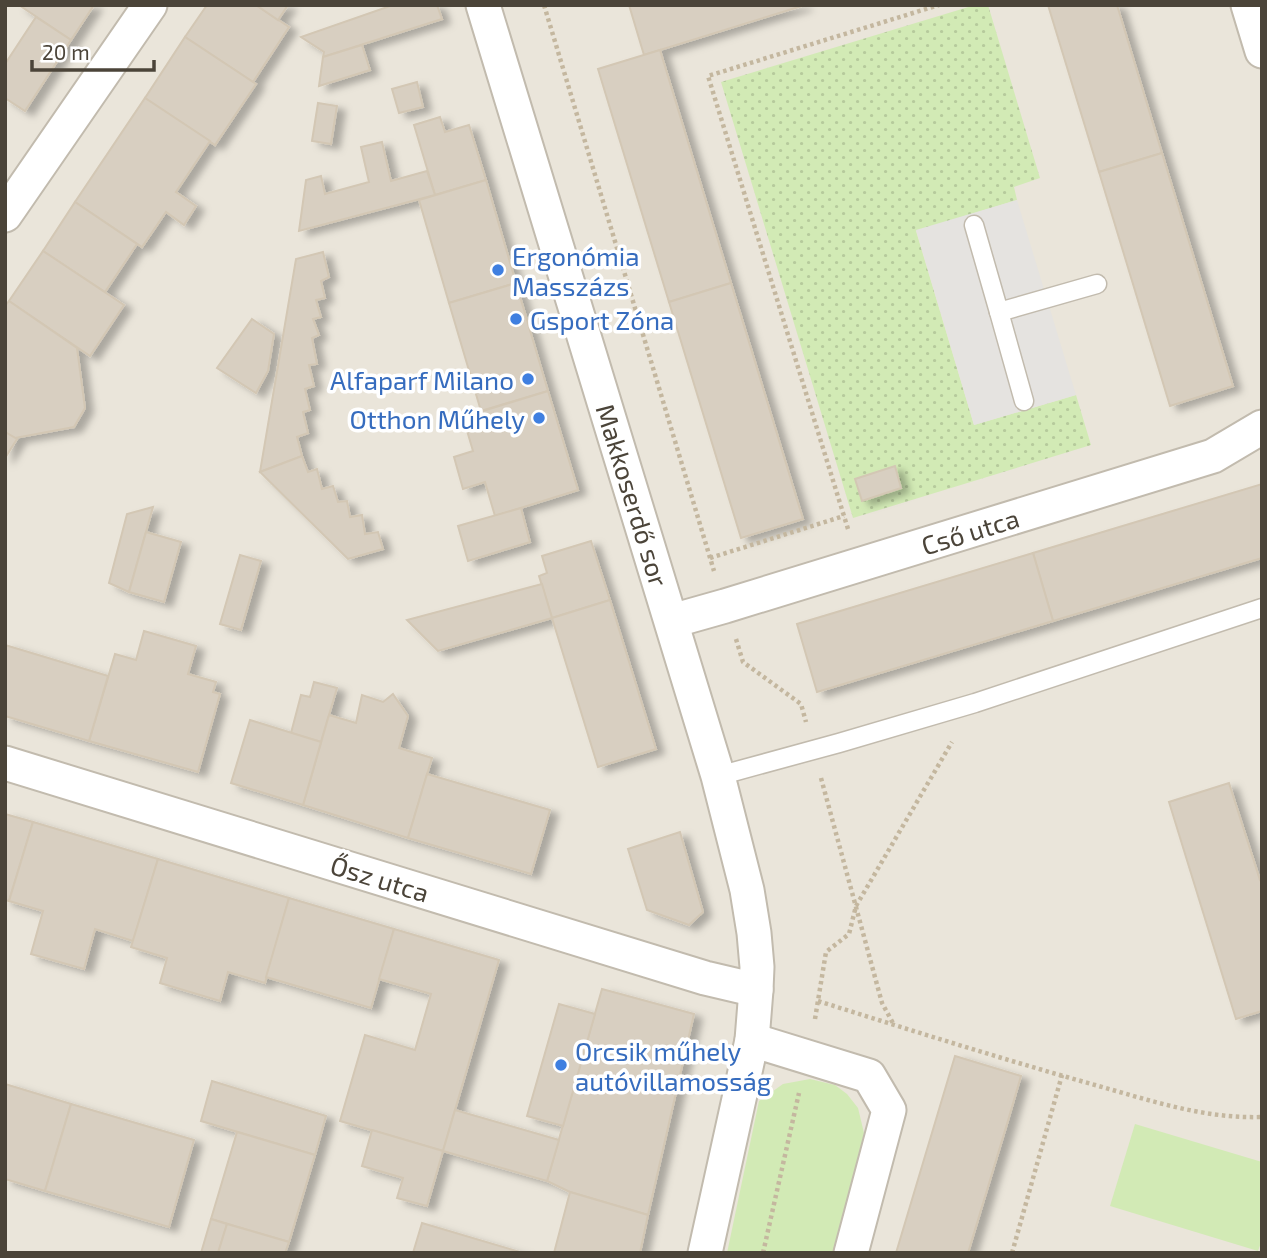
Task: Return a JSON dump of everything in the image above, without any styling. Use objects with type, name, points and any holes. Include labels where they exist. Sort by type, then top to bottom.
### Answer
[{"type":"street","points":[[5,215],[150,5]]},
{"type":"street","name":"Makkoserdő sor","points":[[483,5],[672,621],[718,776],[747,890],[755,944],[756,990],[752,1040],[705,1253]]},
{"type":"street","points":[[1248,5],[1262,51]]},
{"type":"street","name":"Cső utca","points":[[672,621],[1213,456],[1262,427]]},
{"type":"street","name":"Ősz utca","points":[[5,762],[705,978],[756,990]]},
{"type":"street","points":[[752,1040],[869,1076],[889,1110],[851,1253]]},
{"type":"lane","points":[[974,225],[1024,401]]},
{"type":"lane","points":[[999,312],[1097,284]]},
{"type":"lane","points":[[718,776],[975,703],[1262,608]]},
{"type":"path","points":[[544,5],[743,662],[801,704],[882,1003],[894,1025]]},
{"type":"path","points":[[858,565],[708,76],[939,5]]},
{"type":"path","points":[[710,558],[844,516]]},
{"type":"path","points":[[763,1253],[807,1057],[826,952],[849,934],[856,906],[975,703]]},
{"type":"path","points":[[818,1001],[1191,1111],[1262,1117]]},
{"type":"path","points":[[1012,1253],[1062,1075]]},
{"type":"shaded area","points":[[5,5],[1262,5],[1262,1253],[5,1253]]},
{"type":"shaded area","points":[[1017,200],[1076,395],[974,425],[916,230]]},
{"type":"green space","points":[[975,5],[988,5],[1040,178],[1014,187],[1017,200],[916,231],[974,425],[1076,395],[1091,445],[853,518],[721,82]]},
{"type":"green space","points":[[810,1079],[835,1085],[847,1094],[858,1108],[864,1133],[836,1253],[727,1253],[759,1101],[783,1084]]},
{"type":"green space","points":[[1135,1124],[1262,1162],[1262,1240],[1258,1251],[1110,1206]]},
{"type":"building","points":[[19,5],[94,5],[71,40]]},
{"type":"building","points":[[207,5],[256,5],[289,27],[253,82],[185,37]]},
{"type":"building","points":[[256,5],[288,5],[278,20]]},
{"type":"building","points":[[393,5],[437,5],[442,19],[323,57],[324,52],[301,37]]},
{"type":"building","points":[[629,5],[805,5],[644,55]]},
{"type":"building","points":[[1048,5],[1117,5],[1162,153],[1099,172]]},
{"type":"building","points":[[36,17],[71,40],[25,111],[5,98],[5,64]]},
{"type":"building","points":[[185,37],[256,84],[215,145],[145,98]]},
{"type":"building","points":[[362,45],[370,70],[319,86],[323,57]]},
{"type":"building","points":[[660,50],[731,283],[669,302],[598,69]]},
{"type":"building","points":[[417,82],[423,107],[399,113],[392,89]]},
{"type":"building","points":[[145,98],[210,141],[176,192],[196,206],[184,225],[166,212],[142,247],[75,202]]},
{"type":"building","points":[[318,103],[337,106],[331,144],[312,141]]},
{"type":"building","points":[[440,117],[445,132],[469,125],[486,180],[435,195],[414,125]]},
{"type":"building","points":[[382,142],[391,181],[427,171],[435,195],[299,231],[306,180],[321,176],[325,194],[369,182],[361,147]]},
{"type":"building","points":[[1162,153],[1233,386],[1170,406],[1099,172]]},
{"type":"building","points":[[486,180],[516,283],[449,303],[419,200]]},
{"type":"building","points":[[75,202],[137,244],[105,292],[43,251]]},
{"type":"building","points":[[43,251],[124,305],[90,356],[9,301]]},
{"type":"building","points":[[323,252],[329,277],[321,281],[325,298],[316,300],[321,317],[313,319],[319,335],[312,338],[317,364],[309,365],[314,386],[305,389],[310,410],[303,412],[308,433],[297,437],[302,456],[260,472],[296,259]]},
{"type":"building","points":[[516,283],[548,391],[481,411],[449,303]]},
{"type":"building","points":[[731,283],[803,519],[741,538],[669,302]]},
{"type":"building","points":[[9,301],[77,348],[85,408],[74,427],[15,438],[5,432],[5,306]]},
{"type":"building","points":[[252,319],[274,334],[268,371],[256,393],[217,368]]},
{"type":"building","points":[[548,391],[578,490],[495,516],[485,482],[463,489],[454,457],[473,451],[463,417]]},
{"type":"building","points":[[5,432],[17,439],[5,458]]},
{"type":"building","points":[[302,456],[308,472],[317,469],[322,489],[333,486],[338,502],[347,501],[350,517],[362,515],[365,534],[378,532],[383,549],[348,559],[260,472]]},
{"type":"building","points":[[895,466],[901,488],[862,501],[855,479]]},
{"type":"building","points":[[1262,484],[1262,558],[1053,621],[1033,553]]},
{"type":"building","points":[[153,507],[129,592],[109,583],[127,514]]},
{"type":"building","points":[[521,508],[530,542],[468,561],[458,526]]},
{"type":"building","points":[[146,532],[181,542],[164,602],[129,592]]},
{"type":"building","points":[[591,541],[610,600],[552,618],[539,576],[547,573],[542,556]]},
{"type":"building","points":[[1033,553],[1053,621],[817,692],[797,624]]},
{"type":"building","points":[[240,555],[261,561],[241,630],[220,624]]},
{"type":"building","points":[[542,584],[552,618],[438,651],[407,620]]},
{"type":"building","points":[[610,600],[656,749],[598,767],[552,618]]},
{"type":"building","points":[[144,631],[196,646],[188,674],[216,682],[213,692],[220,694],[198,772],[89,741],[115,654],[136,660]]},
{"type":"building","points":[[5,645],[108,676],[89,741],[5,716]]},
{"type":"building","points":[[314,682],[337,688],[321,742],[291,733],[301,695],[310,697]]},
{"type":"building","points":[[393,694],[408,716],[399,748],[432,758],[408,838],[303,805],[329,715],[356,723],[362,695],[383,702]]},
{"type":"building","points":[[250,720],[321,742],[303,805],[231,783]]},
{"type":"building","points":[[427,774],[550,810],[531,874],[408,838]]},
{"type":"building","points":[[1229,783],[1260,880],[1262,879],[1262,1011],[1236,1019],[1169,802]]},
{"type":"building","points":[[5,814],[33,822],[9,901],[5,900]]},
{"type":"building","points":[[33,822],[158,859],[133,941],[95,929],[84,969],[31,954],[43,911],[9,901]]},
{"type":"building","points":[[680,832],[703,912],[689,925],[647,910],[628,849]]},
{"type":"building","points":[[158,859],[289,898],[265,983],[228,972],[220,1001],[160,983],[167,958],[131,947]]},
{"type":"building","points":[[289,898],[394,929],[371,1008],[266,977]]},
{"type":"building","points":[[394,929],[499,960],[443,1151],[340,1121],[365,1035],[415,1050],[431,994],[379,979]]},
{"type":"building","points":[[602,989],[694,1014],[648,1215],[570,1192],[547,1181]]},
{"type":"building","name":"Orcsik műhely autóvillamosság","points":[[559,1004],[595,1014],[563,1126],[527,1116]]},
{"type":"building","points":[[955,1056],[1021,1076],[1007,1124],[968,1253],[896,1253]]},
{"type":"building","points":[[212,1081],[326,1116],[315,1155],[201,1121]]},
{"type":"building","points":[[5,1084],[71,1104],[45,1191],[5,1179]]},
{"type":"building","points":[[71,1104],[194,1140],[169,1227],[45,1191]]},
{"type":"building","points":[[455,1110],[559,1140],[547,1181],[443,1151]]},
{"type":"building","points":[[372,1130],[443,1151],[427,1206],[397,1198],[403,1178],[362,1166]]},
{"type":"building","points":[[237,1132],[315,1155],[289,1242],[211,1219]]},
{"type":"building","points":[[570,1192],[648,1215],[640,1253],[554,1253]]},
{"type":"building","points":[[211,1219],[227,1224],[218,1253],[201,1253]]},
{"type":"building","points":[[422,1223],[523,1253],[413,1253]]},
{"type":"building","points":[[227,1224],[289,1242],[285,1253],[218,1253]]},
{"type":"place","name":"Ergonómia Masszázs","points":[[498,270]]},
{"type":"place","name":"Gsport Zóna","points":[[516,319]]},
{"type":"place","name":"Alfaparf Milano","points":[[528,379]]},
{"type":"place","name":"Otthon Műhely","points":[[539,418]]},
{"type":"place","name":"Orcsik műhely autóvillamosság","points":[[561,1065]]}]
